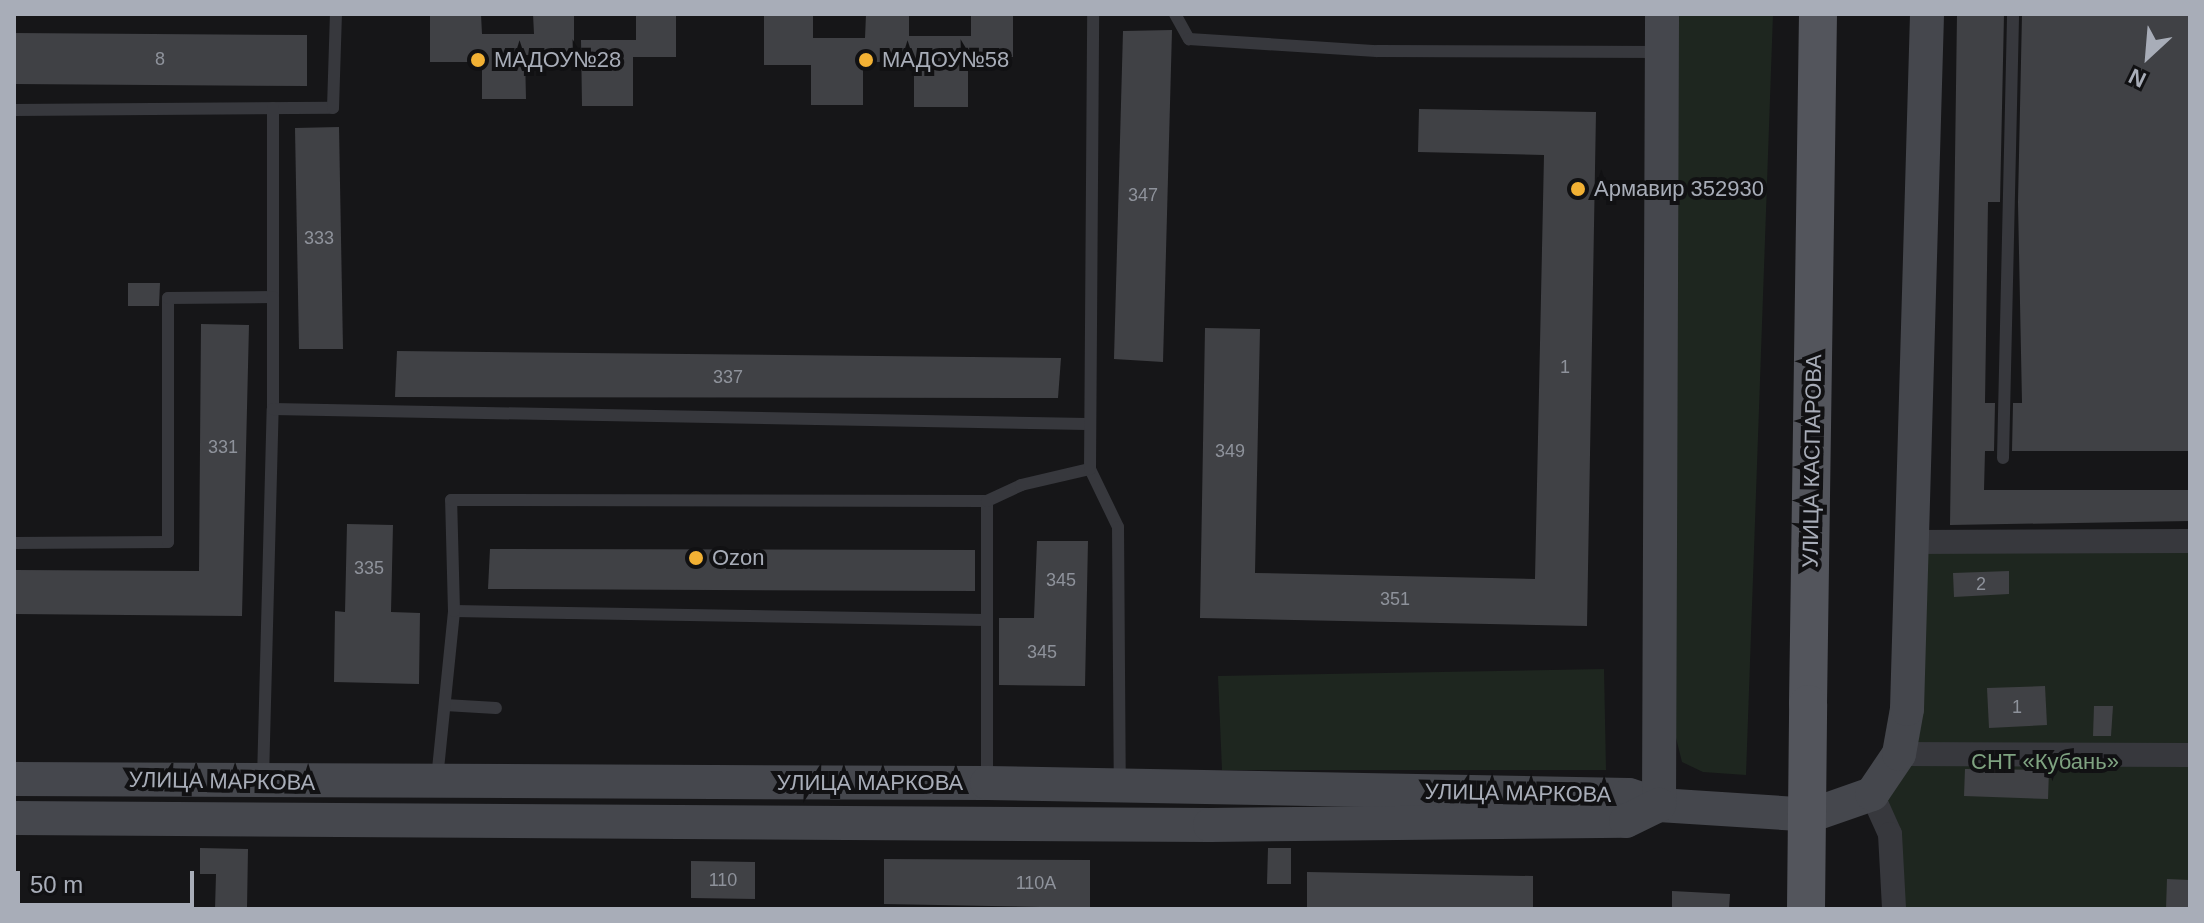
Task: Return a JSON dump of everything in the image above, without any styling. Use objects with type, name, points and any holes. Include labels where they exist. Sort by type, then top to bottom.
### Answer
[{"type":"main road","points":[[1662,14],[1659,52],[1659,805],[1812,815],[1872,794],[1899,754],[1907,709],[1927,14]]},
{"type":"main road","name":"УЛИЦА КАСПАРОВА","points":[[1806,909],[1818,14]]},
{"type":"main road","name":"УЛИЦА МАРКОВА","points":[[14,779],[987,783],[1629,795],[1659,805]]},
{"type":"main road","name":"УЛИЦА МАРКОВА","points":[[14,818],[260,829],[435,822],[1120,825],[1626,821],[1659,805]]},
{"type":"street","points":[[1913,542],[2190,541]]},
{"type":"street","points":[[1899,754],[2190,755]]},
{"type":"street","points":[[435,822],[437,783]]},
{"type":"street","points":[[986,825],[987,783]]},
{"type":"street","points":[[1119,787],[1120,825]]},
{"type":"street","points":[[1872,794],[1890,834],[1894,909]]},
{"type":"lane","points":[[14,110],[333,108],[336,14]]},
{"type":"lane","points":[[1093,14],[1087,424],[1090,469],[1118,527],[1119,787]]},
{"type":"lane","points":[[1175,14],[1189,39],[1377,51],[1659,52]]},
{"type":"lane","points":[[2003,458],[2013,14]]},
{"type":"lane","points":[[263,781],[273,409],[273,108]]},
{"type":"lane","points":[[14,543],[168,542],[168,298],[273,297]]},
{"type":"lane","points":[[273,409],[1087,424]]},
{"type":"lane","points":[[437,783],[454,611],[451,500],[987,501],[1021,485],[1090,469]]},
{"type":"lane","points":[[987,501],[987,783]]},
{"type":"lane","points":[[454,611],[985,620]]},
{"type":"lane","points":[[445,705],[496,708]]},
{"type":"green space","points":[[1678,14],[1773,14],[1746,775],[1703,772],[1682,762],[1672,722]]},
{"type":"green space","name":"СНТ «Кубань»","points":[[2190,541],[2190,909],[1894,909],[1872,794],[1899,754],[1913,542]]},
{"type":"green space","points":[[1604,669],[1606,770],[1222,770],[1218,676]]},
{"type":"building","points":[[430,14],[481,14],[482,34],[534,34],[533,14],[574,14],[574,56],[525,55],[526,99],[482,99],[482,62],[430,62]]},
{"type":"building","points":[[636,14],[676,14],[676,57],[633,57],[633,106],[582,106],[581,40],[636,40]]},
{"type":"building","name":"МАДОУ№58","points":[[764,14],[813,14],[813,38],[865,38],[866,14],[909,14],[909,36],[971,36],[971,14],[1013,14],[1013,57],[968,57],[968,107],[914,107],[914,62],[863,62],[863,105],[811,105],[811,65],[764,65]]},
{"type":"building","points":[[1957,14],[2004,14],[2000,202],[1988,202],[1985,403],[1995,403],[1994,451],[1985,451],[1984,490],[2190,490],[2190,521],[1950,525]]},
{"type":"building","points":[[2022,14],[2190,14],[2190,451],[2012,451],[2013,403],[2022,403],[2018,202]]},
{"type":"building","points":[[1172,30],[1163,362],[1114,359],[1123,31]]},
{"type":"building","points":[[14,33],[307,35],[307,86],[14,84]]},
{"type":"building","points":[[1419,109],[1596,112],[1587,626],[1200,618],[1205,328],[1260,329],[1255,573],[1535,579],[1544,155],[1418,152]]},
{"type":"building","points":[[339,127],[343,349],[299,349],[295,128]]},
{"type":"building","points":[[128,283],[160,283],[159,306],[128,306]]},
{"type":"building","points":[[201,324],[249,325],[242,616],[14,614],[14,570],[199,571]]},
{"type":"building","points":[[397,351],[1061,358],[1058,398],[395,397]]},
{"type":"building","points":[[347,524],[393,525],[391,612],[420,613],[419,684],[334,682],[335,611],[345,612]]},
{"type":"building","points":[[1037,541],[1088,541],[1085,686],[999,685],[999,618],[1034,618]]},
{"type":"building","points":[[490,549],[975,550],[975,591],[488,589]]},
{"type":"building","points":[[2009,571],[2009,594],[1954,597],[1953,573]]},
{"type":"building","points":[[2045,686],[2047,725],[1989,728],[1987,688]]},
{"type":"building","points":[[2094,706],[2113,706],[2111,736],[2093,736]]},
{"type":"building","points":[[1965,769],[2049,770],[2048,799],[1964,796]]},
{"type":"building","points":[[200,848],[248,849],[247,909],[215,909],[216,874],[200,874]]},
{"type":"building","points":[[1268,848],[1291,848],[1291,884],[1267,884]]},
{"type":"building","points":[[884,859],[1090,860],[1090,908],[884,904]]},
{"type":"building","points":[[691,861],[755,862],[755,899],[691,898]]},
{"type":"building","points":[[1307,872],[1533,876],[1533,909],[1307,909]]},
{"type":"building","points":[[2167,879],[2190,880],[2190,909],[2166,909]]},
{"type":"building","points":[[1672,891],[1730,894],[1729,909],[1672,909]]},
{"type":"place","name":"МАДОУ№28","points":[[478,60]]},
{"type":"place","name":"МАДОУ№58","points":[[866,60]]},
{"type":"place","name":"Армавир 352930","points":[[1578,189]]},
{"type":"place","name":"Ozon","points":[[696,558]]}]
